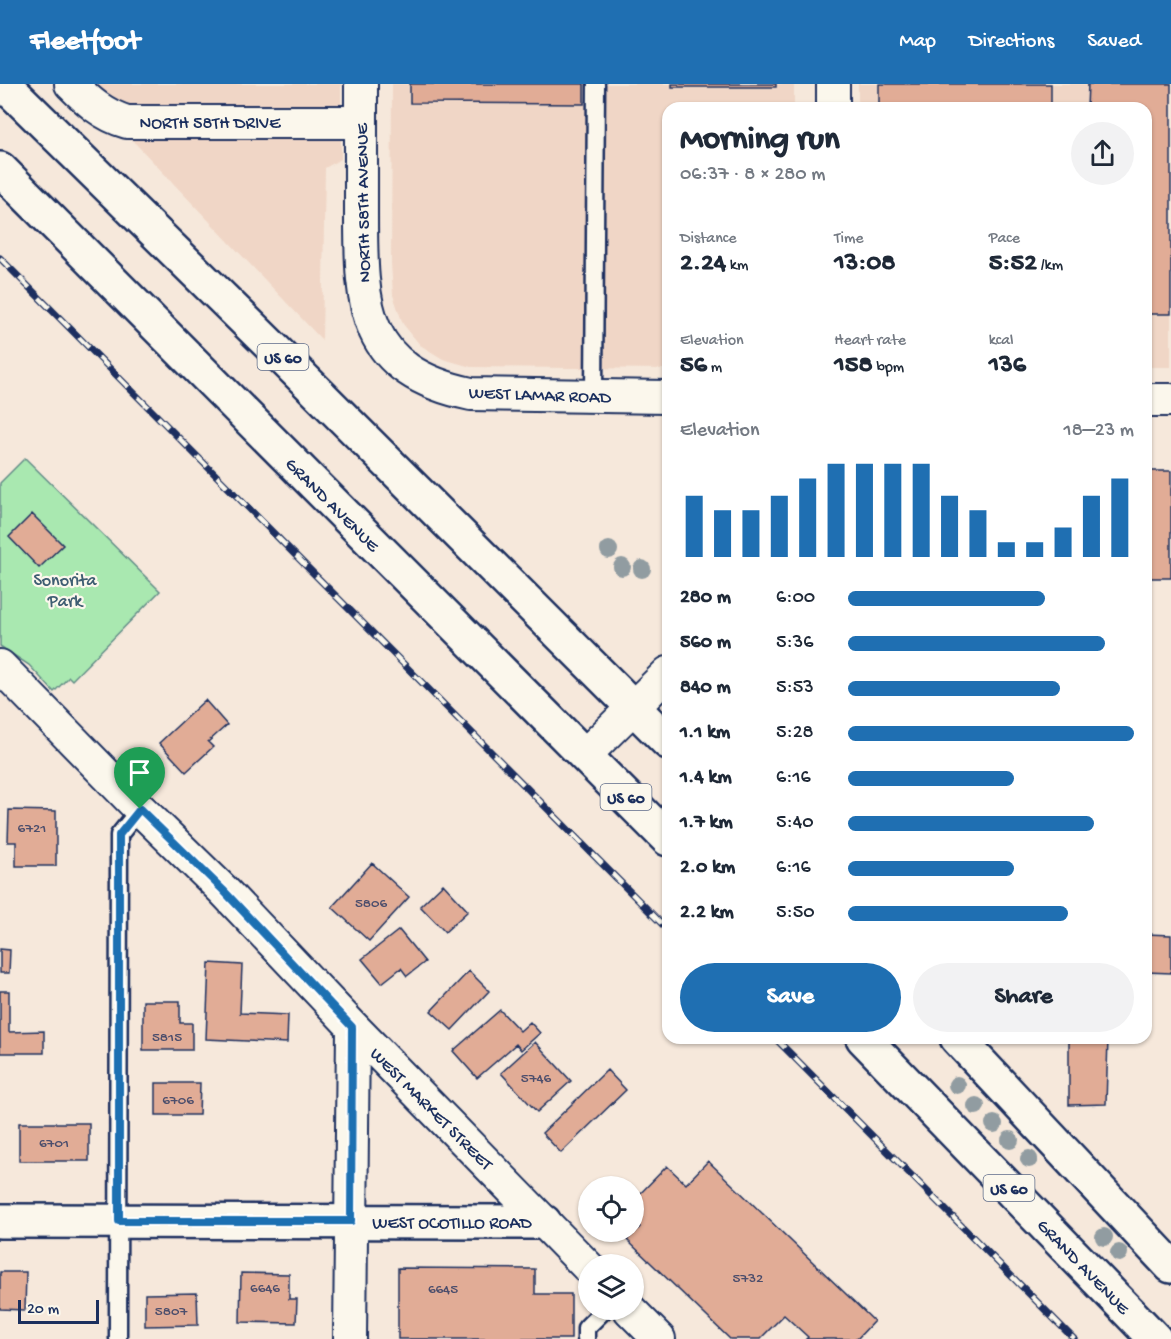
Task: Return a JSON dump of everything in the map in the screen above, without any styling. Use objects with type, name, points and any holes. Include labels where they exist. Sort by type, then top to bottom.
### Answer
[{"type":"main road","name":"US 60","points":[[4,84],[279,353],[662,736]]},
{"type":"main road","name":"GRAND AVENUE","points":[[0,169],[662,833]]},
{"type":"main road","name":"GRAND AVENUE","points":[[869,1044],[1155,1339]]},
{"type":"main road","points":[[963,1044],[1171,1266]]},
{"type":"main road","name":"WEST OCOTILLO ROAD","points":[[0,1221],[544,1222]]},
{"type":"street","name":"NORTH 58TH AVENUE","points":[[361,84],[361,276],[369,316],[388,352]]},
{"type":"street","points":[[833,84],[833,102]]},
{"type":"street","name":"NORTH 58TH DRIVE","points":[[86,89],[113,118],[127,122],[361,122]]},
{"type":"street","name":"WEST LAMAR ROAD","points":[[388,352],[422,378],[444,388],[471,394],[662,397]]},
{"type":"street","points":[[1152,400],[1171,400]]},
{"type":"street","name":"WEST MARKET STREET","points":[[0,666],[223,890],[352,1027],[578,1257]]},
{"type":"street","points":[[585,754],[662,680]]},
{"type":"street","points":[[350,1339],[352,1027]]},
{"type":"street","points":[[640,1320],[659,1339]]},
{"type":"lane","points":[[594,396],[596,84]]},
{"type":"lane","points":[[118,1339],[119,835],[140,809]]},
{"type":"lane","points":[[586,1339],[586,1328],[594,1320]]},
{"type":"shaded area","points":[[79,84],[341,84],[341,159],[325,168],[322,340]]},
{"type":"shaded area","points":[[392,84],[794,84],[794,102],[662,102],[662,369],[471,367],[443,359],[420,345],[403,324],[393,295],[391,263]]},
{"type":"shaded area","points":[[858,84],[1171,84],[1171,367],[1152,367],[1152,102],[858,102]]},
{"type":"green space","name":"Sonorita Park","points":[[25,458],[160,591],[72,680],[69,677],[54,692],[29,665],[0,646],[0,483]]},
{"type":"building","points":[[410,84],[584,84],[584,104],[410,103]]},
{"type":"building","points":[[672,84],[776,84],[776,87],[672,87]]},
{"type":"building","points":[[879,84],[1051,84],[1051,102],[879,102]]},
{"type":"building","points":[[1088,84],[1171,84],[1171,314],[1152,314],[1152,102],[1087,102]]},
{"type":"building","points":[[1152,471],[1171,471],[1171,578],[1152,578]]},
{"type":"building","points":[[32,514],[63,545],[39,568],[9,537]]},
{"type":"building","points":[[205,700],[227,725],[208,742],[213,747],[186,772],[159,743]]},
{"type":"building","points":[[9,810],[56,811],[56,866],[16,866],[16,842],[8,842]]},
{"type":"building","points":[[372,863],[409,897],[369,941],[332,907]]},
{"type":"building","points":[[443,884],[468,911],[445,932],[420,906]]},
{"type":"building","points":[[399,930],[425,962],[407,976],[401,968],[382,983],[362,959]]},
{"type":"building","points":[[1152,934],[1171,935],[1171,973],[1152,972]]},
{"type":"building","points":[[0,949],[10,950],[9,973],[0,973]]},
{"type":"building","points":[[209,963],[242,965],[240,1013],[288,1015],[287,1043],[206,1039]]},
{"type":"building","points":[[469,971],[489,991],[452,1030],[431,1011]]},
{"type":"building","points":[[0,991],[9,991],[9,1032],[44,1031],[44,1053],[0,1053]]},
{"type":"building","points":[[143,1001],[180,1001],[180,1023],[192,1023],[192,1050],[143,1050]]},
{"type":"building","points":[[500,1010],[520,1031],[530,1022],[540,1033],[521,1050],[516,1044],[477,1078],[453,1051]]},
{"type":"building","points":[[535,1042],[571,1081],[537,1112],[501,1073]]},
{"type":"building","points":[[1069,1044],[1108,1044],[1106,1104],[1069,1105]]},
{"type":"building","points":[[607,1070],[626,1090],[561,1153],[542,1133]]},
{"type":"building","points":[[156,1083],[200,1083],[199,1115],[156,1115]]},
{"type":"building","points":[[19,1123],[89,1123],[89,1161],[19,1161]]},
{"type":"building","points":[[708,1161],[874,1321],[857,1339],[806,1339],[808,1337],[784,1315],[760,1339],[730,1339],[629,1242],[644,1242],[644,1190],[667,1166],[686,1184]]},
{"type":"building","points":[[398,1268],[535,1269],[535,1294],[571,1294],[571,1339],[398,1339]]},
{"type":"building","points":[[0,1272],[26,1272],[25,1310],[0,1309]]},
{"type":"building","points":[[241,1273],[289,1274],[289,1299],[297,1299],[296,1323],[240,1322]]},
{"type":"building","points":[[197,1293],[198,1325],[145,1326],[145,1294]]},
{"type":"railway","points":[[0,258],[662,924]]},
{"type":"railway","points":[[781,1044],[1074,1339]]},
{"type":"route","points":[[140,809],[223,890],[352,1027],[351,1221],[119,1221],[119,835],[140,809]]}]
